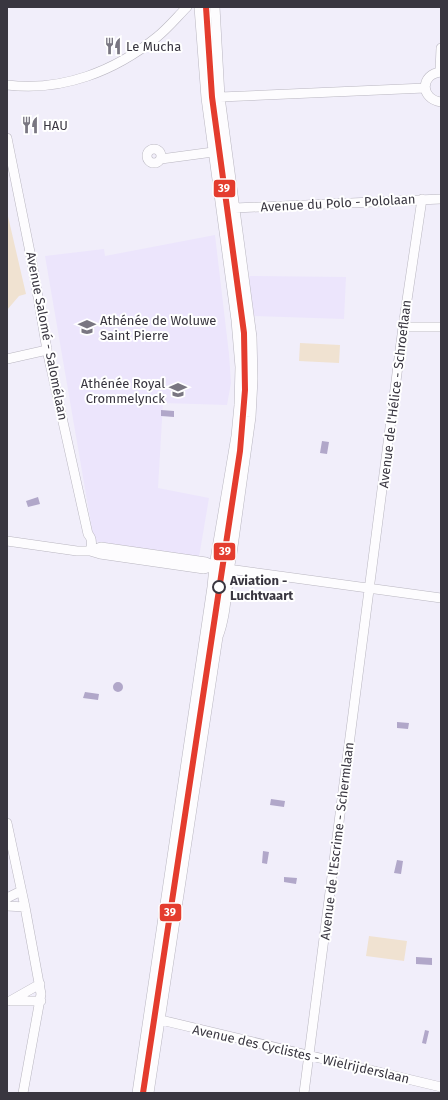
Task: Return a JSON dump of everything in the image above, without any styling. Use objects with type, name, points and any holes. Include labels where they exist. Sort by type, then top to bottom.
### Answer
[{"type":"street","points":[[7,85],[32,86],[68,83],[110,67],[128,58],[157,37],[187,7]]},
{"type":"street","points":[[149,1093],[218,637],[223,622],[228,582],[228,569],[232,554],[249,437],[253,379],[252,337],[220,97],[215,7]]},
{"type":"street","points":[[138,1093],[215,566],[237,436],[240,405],[241,380],[237,320],[213,152],[207,98],[201,12],[215,17]]},
{"type":"street","points":[[441,48],[441,72],[432,74],[428,78],[425,88],[432,100],[441,102]]},
{"type":"street","points":[[220,97],[425,88]]},
{"type":"street","name":"Avenue Salomé - Salomélaan","points":[[7,138],[31,255],[47,350],[88,534],[91,537],[92,544],[90,551]]},
{"type":"street","points":[[161,159],[213,152]]},
{"type":"street","name":"Avenue de l'Hélice - Schroeflaan","points":[[370,588],[403,327],[422,199]]},
{"type":"street","name":"Avenue du Polo - Pololaan","points":[[235,208],[441,199]]},
{"type":"street","points":[[403,327],[441,328]]},
{"type":"street","points":[[7,359],[47,350]]},
{"type":"street","points":[[7,541],[77,551],[90,551],[101,547],[206,562],[228,569],[441,598]]},
{"type":"street","name":"Avenue de l'Escrime - Schermlaan","points":[[304,1093],[370,588]]},
{"type":"street","points":[[7,825],[40,984],[40,1002],[23,1093]]},
{"type":"street","points":[[7,898],[21,891]]},
{"type":"street","points":[[7,906],[25,907]]},
{"type":"street","points":[[8,1002],[40,984]]},
{"type":"street","points":[[8,1002],[40,1002]]},
{"type":"street","name":"Avenue des Cyclistes - Wielrijderslaan","points":[[161,1020],[441,1087]]},
{"type":"shaded area","points":[[7,212],[26,294],[19,296],[7,310]]},
{"type":"shaded area","name":"Athénée Royal Crommelynck","points":[[215,235],[229,354],[231,383],[227,405],[163,403],[158,488],[209,498],[199,557],[94,541],[45,256],[104,249],[105,256]]},
{"type":"shaded area","points":[[247,276],[346,277],[344,319],[252,316]]},
{"type":"shaded area","points":[[300,343],[340,345],[339,363],[299,361]]},
{"type":"shaded area","points":[[161,410],[174,411],[174,417],[161,416]]},
{"type":"shaded area","points":[[322,441],[329,442],[327,454],[320,453]]},
{"type":"shaded area","points":[[38,497],[40,504],[28,507],[26,501]]},
{"type":"shaded area","points":[[116,682],[120,682],[122,683],[122,691],[116,692],[113,689],[113,685]]},
{"type":"shaded area","points":[[85,692],[99,694],[98,700],[83,698]]},
{"type":"shaded area","points":[[397,722],[409,723],[408,729],[397,728]]},
{"type":"shaded area","points":[[271,799],[285,801],[284,807],[270,805]]},
{"type":"shaded area","points":[[263,851],[269,852],[267,864],[262,863]]},
{"type":"shaded area","points":[[397,860],[403,861],[401,874],[394,873]]},
{"type":"shaded area","points":[[284,877],[297,878],[296,884],[284,882]]},
{"type":"shaded area","points":[[369,936],[407,941],[404,961],[366,956]]},
{"type":"shaded area","points":[[416,957],[432,958],[432,965],[416,964]]},
{"type":"shaded area","points":[[425,1030],[429,1031],[426,1044],[422,1043]]},
{"type":"transit line","name":"39","points":[[143,1093],[240,451],[245,390],[244,333],[212,97],[206,7]]},
{"type":"place","name":"Le Mucha","points":[[113,46]]},
{"type":"place","name":"HAU","points":[[30,125]]},
{"type":"place","name":"Athénée de Woluwe Saint Pierre","points":[[87,327]]},
{"type":"place","name":"Athénée Royal Crommelynck","points":[[178,390]]},
{"type":"place","name":"Aviation - Luchtvaart","points":[[219,587]]}]
